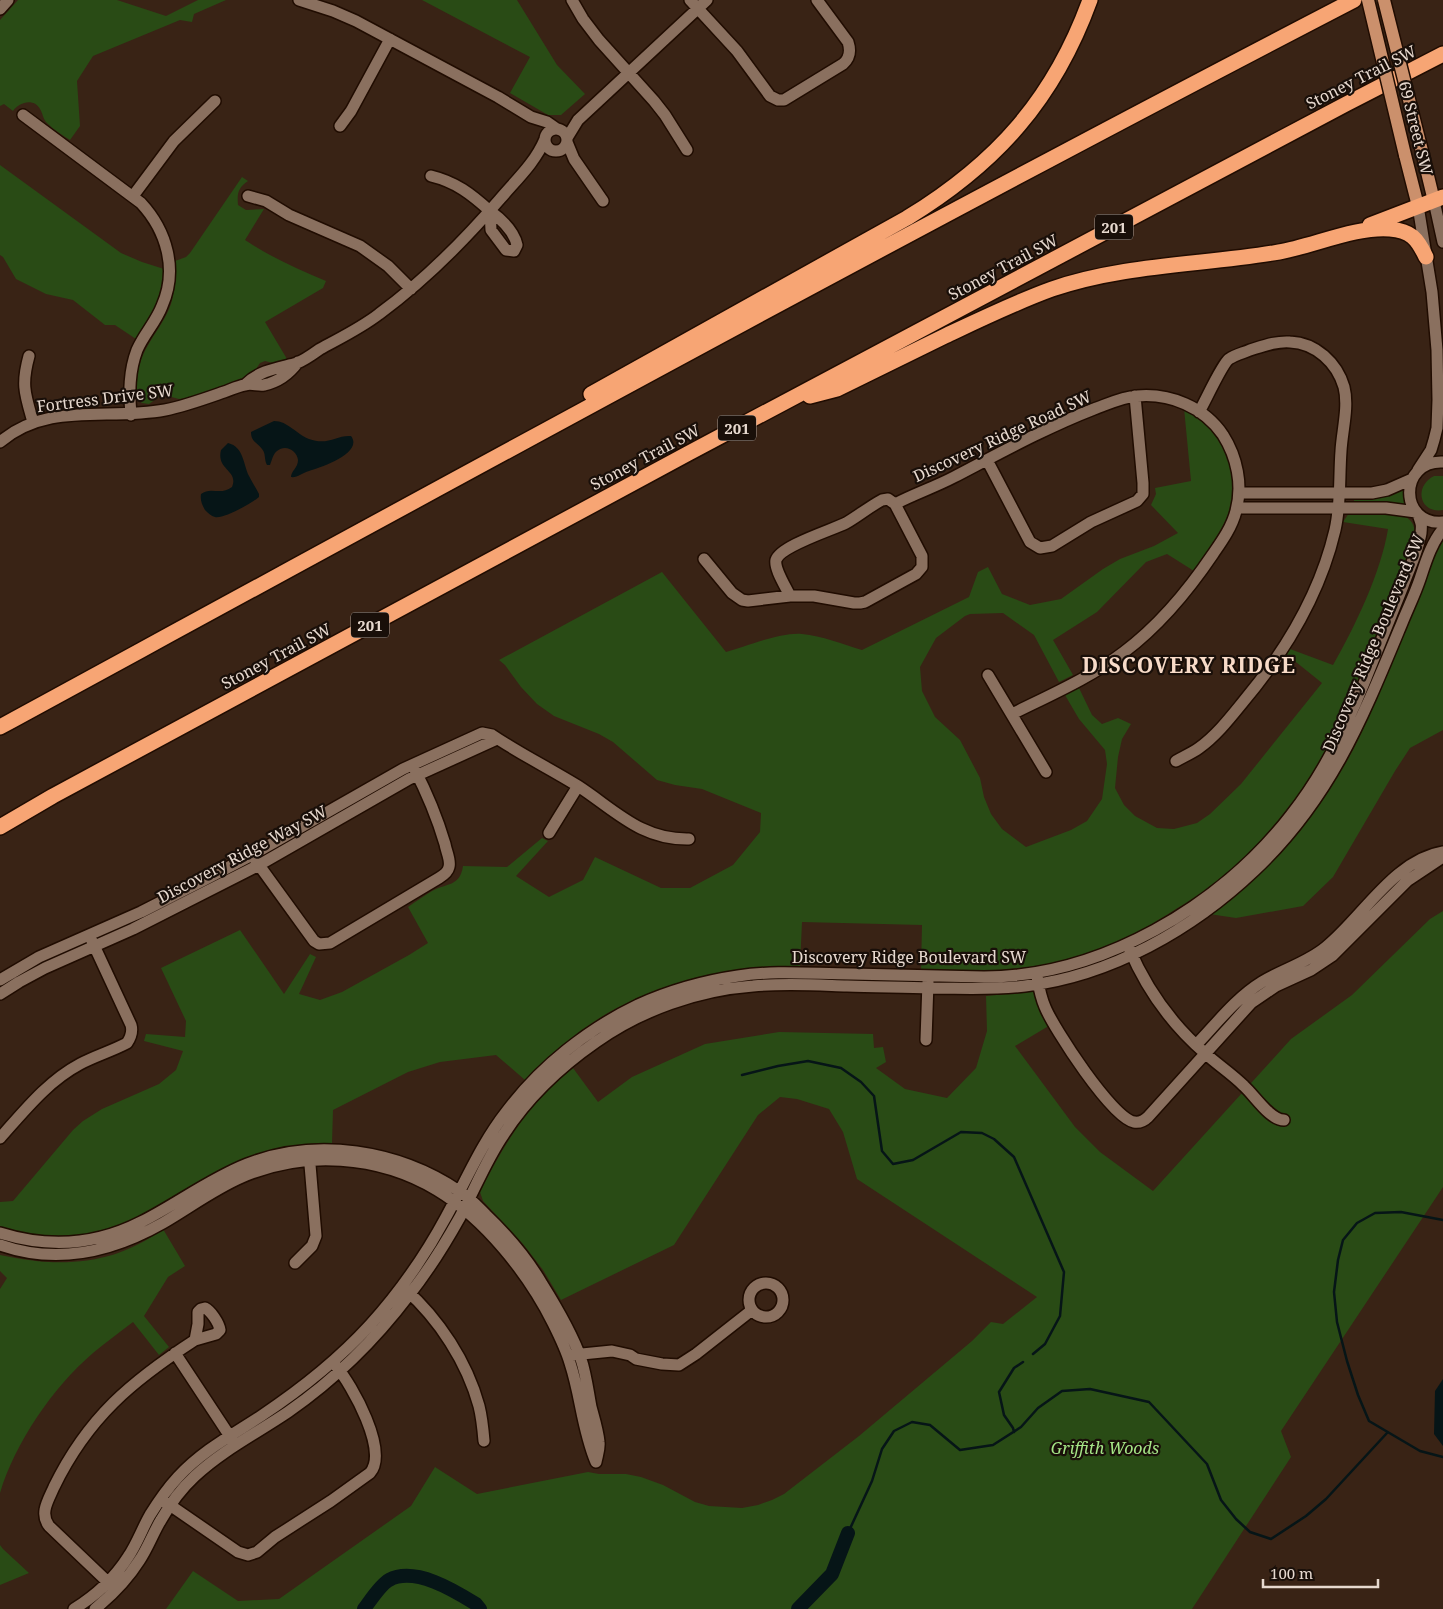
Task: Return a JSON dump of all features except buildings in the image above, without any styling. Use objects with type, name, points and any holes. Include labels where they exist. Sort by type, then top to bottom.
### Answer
[{"type":"highway","points":[[401,508],[462,466],[907,218],[936,199],[991,156],[1026,118],[1057,73],[1078,31],[1090,0]]},
{"type":"highway","points":[[0,727],[401,508],[1125,119],[1354,0]]},
{"type":"highway","name":"Stoney Trail SW","points":[[0,827],[53,796],[787,402],[1328,113],[1443,54]]},
{"type":"highway","points":[[1335,238],[1438,199]]},
{"type":"highway","points":[[787,402],[837,389],[994,313],[1055,288],[1119,273],[1279,252],[1374,229],[1396,230],[1410,234],[1419,242],[1426,257]]},
{"type":"main road","name":"69 Street SW","points":[[1368,0],[1418,206]]},
{"type":"main road","name":"69 Street SW","points":[[1384,0],[1421,147],[1438,199]]},
{"type":"street","points":[[0,9],[8,0]]},
{"type":"street","points":[[299,0],[346,16],[498,97],[531,117],[547,122],[562,135],[574,159],[603,201]]},
{"type":"street","points":[[572,0],[592,31],[665,115],[687,150]]},
{"type":"street","points":[[562,135],[629,73],[694,4],[707,0]]},
{"type":"street","points":[[694,4],[737,51],[765,92],[773,99],[784,100],[843,64],[849,57],[848,42],[817,0]]},
{"type":"street","points":[[340,126],[351,111],[390,39]]},
{"type":"street","points":[[133,196],[174,141],[215,101]]},
{"type":"street","points":[[24,115],[133,196],[153,217],[162,232],[168,250],[170,269],[168,288],[162,307],[138,348],[132,368],[130,385],[131,415]]},
{"type":"street","points":[[531,117],[546,139],[549,147],[574,159]]},
{"type":"street","points":[[531,165],[550,131],[562,135]]},
{"type":"street","points":[[531,165],[555,150],[564,147],[562,135]]},
{"type":"street","name":"Fortress Drive SW","points":[[0,442],[12,432],[33,422],[51,417],[89,414],[131,415],[181,406],[246,384],[263,385],[274,382],[291,371],[298,362],[377,316],[411,289],[443,260],[531,165]]},
{"type":"street","points":[[431,176],[445,179],[460,186],[490,211]]},
{"type":"street","points":[[248,196],[266,201],[289,215],[360,246],[388,266],[411,289]]},
{"type":"street","points":[[1438,199],[1443,242]]},
{"type":"street","points":[[1415,475],[1431,450],[1437,428],[1438,400],[1436,326],[1418,206]]},
{"type":"street","points":[[1176,761],[1198,749],[1211,738],[1261,681],[1299,622],[1316,585],[1334,532],[1339,508],[1340,458],[1345,412],[1345,392],[1334,366],[1326,357],[1313,348],[1295,342],[1276,343],[1261,346],[1231,358],[1226,362],[1199,412]]},
{"type":"street","points":[[29,356],[24,372],[24,392],[33,422]]},
{"type":"street","name":"Discovery Ridge Road SW","points":[[790,596],[776,566],[776,560],[783,552],[808,538],[844,524],[882,500],[888,499],[895,504],[938,486],[1071,418],[1115,401],[1135,396],[1148,395],[1170,398],[1199,412],[1215,425],[1232,452],[1238,474],[1238,500]]},
{"type":"street","points":[[987,460],[1030,542],[1040,548],[1049,548],[1091,522],[1137,501],[1142,494],[1143,483],[1135,396]]},
{"type":"street","points":[[1238,500],[1340,493],[1372,493],[1388,490],[1415,475],[1431,463],[1443,462]]},
{"type":"street","name":"Discovery Ridge Boulevard SW","points":[[1130,950],[1241,869],[1291,816],[1313,785],[1350,716],[1409,569],[1421,532],[1421,524],[1412,506],[1409,493],[1415,475]]},
{"type":"street","points":[[1238,500],[1339,508],[1386,508],[1417,513],[1427,520],[1443,522]]},
{"type":"street","points":[[1012,714],[1085,678],[1124,652],[1156,626],[1185,593],[1227,533],[1238,500]]},
{"type":"street","points":[[704,559],[732,593],[742,600],[814,596],[854,604],[860,603],[879,595],[919,572],[923,564],[922,556],[895,504]]},
{"type":"street","name":"Discovery Ridge Boulevard SW","points":[[826,980],[904,988],[993,989],[1037,979],[1091,971],[1130,950],[1181,928],[1225,897],[1267,859],[1311,807],[1334,772],[1352,740],[1419,583],[1430,549],[1443,529]]},
{"type":"street","points":[[988,675],[1046,772]]},
{"type":"street","name":"Discovery Ridge Way SW","points":[[0,980],[39,957],[174,896],[252,855],[369,787],[498,739],[578,786],[628,822],[663,837],[689,838]]},
{"type":"street","points":[[252,855],[314,941],[319,944],[330,943],[439,878],[445,874],[449,867],[448,857],[430,798],[415,769]]},
{"type":"street","name":"Discovery Ridge Way SW","points":[[0,994],[38,972],[179,907],[259,865],[380,795],[415,769]]},
{"type":"street","points":[[549,833],[578,786]]},
{"type":"street","points":[[333,809],[339,820]]},
{"type":"street","points":[[1196,1045],[1230,1008],[1252,988],[1275,974],[1307,961],[1316,955],[1335,940],[1401,873],[1432,854],[1443,852]]},
{"type":"street","points":[[1037,979],[1045,1008],[1067,1047],[1099,1089],[1127,1119],[1138,1122],[1148,1117],[1251,1003],[1276,986],[1311,970],[1332,956],[1407,881],[1443,857]]},
{"type":"street","points":[[174,896],[179,907]]},
{"type":"street","points":[[0,1138],[51,1083],[81,1064],[127,1043],[131,1036],[131,1025],[90,935]]},
{"type":"street","points":[[1130,950],[1155,996],[1182,1031],[1205,1054],[1244,1086],[1274,1117],[1284,1120]]},
{"type":"street","points":[[926,1040],[929,976]]},
{"type":"street","name":"Discovery Ridge Boulevard SW","points":[[95,1609],[112,1586],[138,1562],[166,1502],[220,1456],[233,1440],[292,1409],[336,1366],[381,1329],[406,1290],[479,1153],[505,1113],[544,1085],[565,1065],[645,1008],[704,993],[736,982],[783,984],[826,980],[929,976],[1037,979]]},
{"type":"street","name":"Discovery Ridge Boulevard SW","points":[[406,1290],[444,1245],[518,1105]]},
{"type":"street","points":[[295,1263],[312,1246],[316,1236],[309,1155]]},
{"type":"street","points":[[0,1245],[41,1254],[84,1253],[125,1242],[160,1218],[229,1178],[309,1155],[334,1160],[367,1158],[388,1169],[410,1176],[437,1190],[457,1196],[467,1204],[501,1246],[533,1279],[553,1322],[574,1358],[599,1444],[596,1462],[588,1444],[574,1358]]},
{"type":"street","points":[[0,1233],[17,1239],[68,1243],[87,1241],[115,1234],[143,1221],[160,1218]]},
{"type":"street","points":[[406,1290],[426,1309],[447,1337],[462,1364],[479,1405],[484,1441]]},
{"type":"street","points":[[574,1358],[612,1351],[630,1354],[636,1359],[679,1365],[752,1310]]},
{"type":"street","points":[[112,1586],[49,1526],[45,1520],[44,1511],[68,1461],[99,1417],[148,1371],[196,1340]]},
{"type":"street","points":[[175,1353],[233,1440]]},
{"type":"street","points":[[166,1502],[238,1552],[248,1555],[257,1552],[275,1537],[370,1473],[374,1469],[376,1461],[372,1436],[352,1388],[336,1366]]},
{"type":"street","name":"Discovery Ridge Boulevard SW","points":[[74,1609],[112,1586]]},
{"type":"green space","points":[[18,0],[117,0],[166,16],[198,0],[226,0],[194,14],[192,22],[180,20],[93,56],[77,81],[80,126],[70,140],[47,123],[40,109],[34,103],[26,102],[19,105],[13,111],[4,104],[0,106],[0,20]]},
{"type":"green space","points":[[422,0],[517,0],[557,65],[585,94],[561,115],[548,115],[510,93],[530,57]]},
{"type":"green space","points":[[0,165],[121,253],[164,269],[162,290],[156,306],[136,339],[115,325],[105,325],[73,300],[46,294],[16,279],[0,255]]},
{"type":"green space","points":[[242,177],[248,181],[239,191],[238,205],[246,210],[264,209],[245,240],[274,257],[326,281],[323,288],[265,322],[287,359],[277,364],[265,361],[260,363],[252,375],[188,398],[179,399],[164,395],[149,404],[142,403],[137,391],[138,370],[141,359],[171,304],[176,272],[175,261],[186,257],[190,253]]},
{"type":"green space","points":[[1184,408],[1206,423],[1219,439],[1229,460],[1233,484],[1230,508],[1226,519],[1194,571],[1167,554],[1146,562],[1097,612],[1053,640],[1073,675],[1059,682],[1034,635],[1003,613],[970,614],[965,616],[936,638],[920,667],[922,691],[935,717],[960,740],[980,778],[984,797],[991,814],[1002,829],[1026,847],[1071,830],[1087,821],[1102,799],[1107,764],[1105,750],[1079,719],[1065,695],[1079,688],[1092,715],[1102,724],[1118,718],[1131,724],[1122,739],[1115,788],[1124,805],[1135,816],[1157,828],[1174,829],[1197,823],[1210,814],[1241,784],[1322,683],[1286,654],[1290,649],[1333,665],[1350,634],[1380,563],[1388,529],[1343,522],[1349,513],[1390,512],[1408,518],[1413,525],[1415,535],[1355,690],[1325,752],[1288,809],[1274,826],[1226,874],[1200,894],[1145,928],[1095,951],[1042,965],[1012,969],[921,970],[922,925],[802,922],[800,966],[752,968],[705,976],[682,982],[636,999],[615,1009],[579,1032],[556,1050],[525,1080],[496,1055],[440,1062],[408,1072],[333,1110],[332,1143],[285,1147],[240,1161],[212,1174],[146,1213],[108,1231],[73,1237],[52,1238],[0,1229],[0,1202],[13,1201],[73,1130],[102,1109],[159,1084],[176,1070],[183,1051],[144,1041],[146,1034],[185,1037],[186,1021],[161,968],[240,930],[284,994],[310,954],[316,957],[299,994],[320,1000],[342,992],[428,943],[408,907],[437,888],[456,881],[463,866],[507,867],[542,838],[548,841],[516,876],[549,897],[583,880],[595,857],[661,888],[690,888],[733,865],[760,832],[761,813],[702,789],[657,780],[613,742],[599,734],[554,716],[537,704],[499,660],[662,572],[726,652],[774,637],[794,634],[817,636],[862,650],[969,597],[978,572],[988,567],[1002,594],[1030,605],[1061,599],[1120,559],[1154,546],[1178,533],[1151,505],[1156,494],[1155,488],[1191,481]]},
{"type":"green space","points":[[1434,476],[1443,476],[1443,510],[1429,508],[1422,499],[1423,487]]},
{"type":"green space","points":[[1406,489],[1408,505],[1354,503],[1356,498],[1381,496]]},
{"type":"green space","points":[[1443,539],[1443,730],[1410,748],[1333,877],[1303,906],[1236,918],[1209,914],[1252,880],[1291,841],[1308,820],[1339,774],[1370,715],[1437,549]]},
{"type":"green space","name":"Griffith Woods","points":[[1443,911],[1443,1187],[1281,1431],[1291,1457],[1192,1609],[166,1609],[193,1571],[238,1601],[279,1599],[411,1506],[435,1467],[477,1494],[588,1472],[626,1474],[641,1477],[663,1485],[695,1502],[709,1506],[742,1508],[772,1500],[784,1494],[859,1436],[972,1341],[991,1322],[1003,1324],[1037,1297],[857,1179],[843,1132],[829,1109],[797,1099],[780,1097],[758,1115],[674,1245],[561,1300],[543,1270],[523,1244],[483,1201],[480,1192],[499,1156],[530,1110],[573,1068],[598,1102],[632,1077],[705,1044],[779,1032],[873,1034],[874,1048],[883,1047],[886,1062],[876,1068],[905,1089],[947,1098],[976,1068],[987,1031],[986,996],[1034,991],[1052,1024],[1015,1046],[1075,1127],[1100,1152],[1153,1191],[1291,1039],[1352,995],[1430,919]]},
{"type":"green space","points":[[163,1229],[185,1266],[168,1277],[144,1316],[169,1347],[159,1355],[133,1322],[93,1353],[64,1382],[37,1417],[15,1455],[0,1493],[0,1289],[7,1278],[0,1271],[0,1255],[43,1262],[85,1261],[125,1250]]},
{"type":"green space","points":[[0,1545],[3,1549],[29,1573],[0,1585]]},
{"type":"shaded area","points":[[274,421],[284,423],[304,437],[316,441],[327,441],[351,436],[353,442],[351,448],[339,459],[322,467],[291,477],[298,460],[293,451],[287,448],[280,449],[274,454],[270,465],[267,465],[263,451],[252,438],[251,432]]},
{"type":"shaded area","points":[[228,443],[240,452],[259,497],[231,513],[215,517],[205,510],[201,494],[208,491],[224,491],[232,487],[233,477],[224,466],[220,457],[221,450]]},
{"type":"shaded area","points":[[1443,1379],[1443,1446],[1434,1434],[1435,1391]]},
{"type":"waterway","points":[[742,1075],[808,1061],[841,1068],[861,1082],[874,1096],[882,1151],[893,1164],[913,1160],[961,1132],[982,1133],[994,1139],[1014,1157],[1064,1272],[1060,1316],[1045,1344],[1033,1354]]},
{"type":"waterway","points":[[1443,1220],[1401,1212],[1375,1213],[1357,1223],[1343,1240],[1338,1260],[1334,1292],[1337,1322],[1347,1361],[1369,1421],[1420,1451],[1443,1457]]},
{"type":"waterway","points":[[1014,1432],[1004,1415],[999,1392],[1014,1368],[1023,1362]]},
{"type":"waterway","points":[[848,1533],[872,1481],[882,1449],[894,1431],[912,1422],[930,1425],[960,1450],[993,1445],[1021,1427],[1038,1408],[1062,1391],[1090,1389],[1149,1402],[1207,1464],[1221,1500],[1236,1519],[1250,1532],[1271,1539],[1306,1516],[1326,1499],[1387,1433]]},
{"type":"waterway","points":[[798,1609],[832,1574],[848,1533]]},
{"type":"waterway","points":[[364,1609],[386,1582],[399,1576],[411,1576],[434,1582],[476,1604],[480,1609]]},
{"type":"district","name":"DISCOVERY RIDGE","points":[[1189,665]]}]
